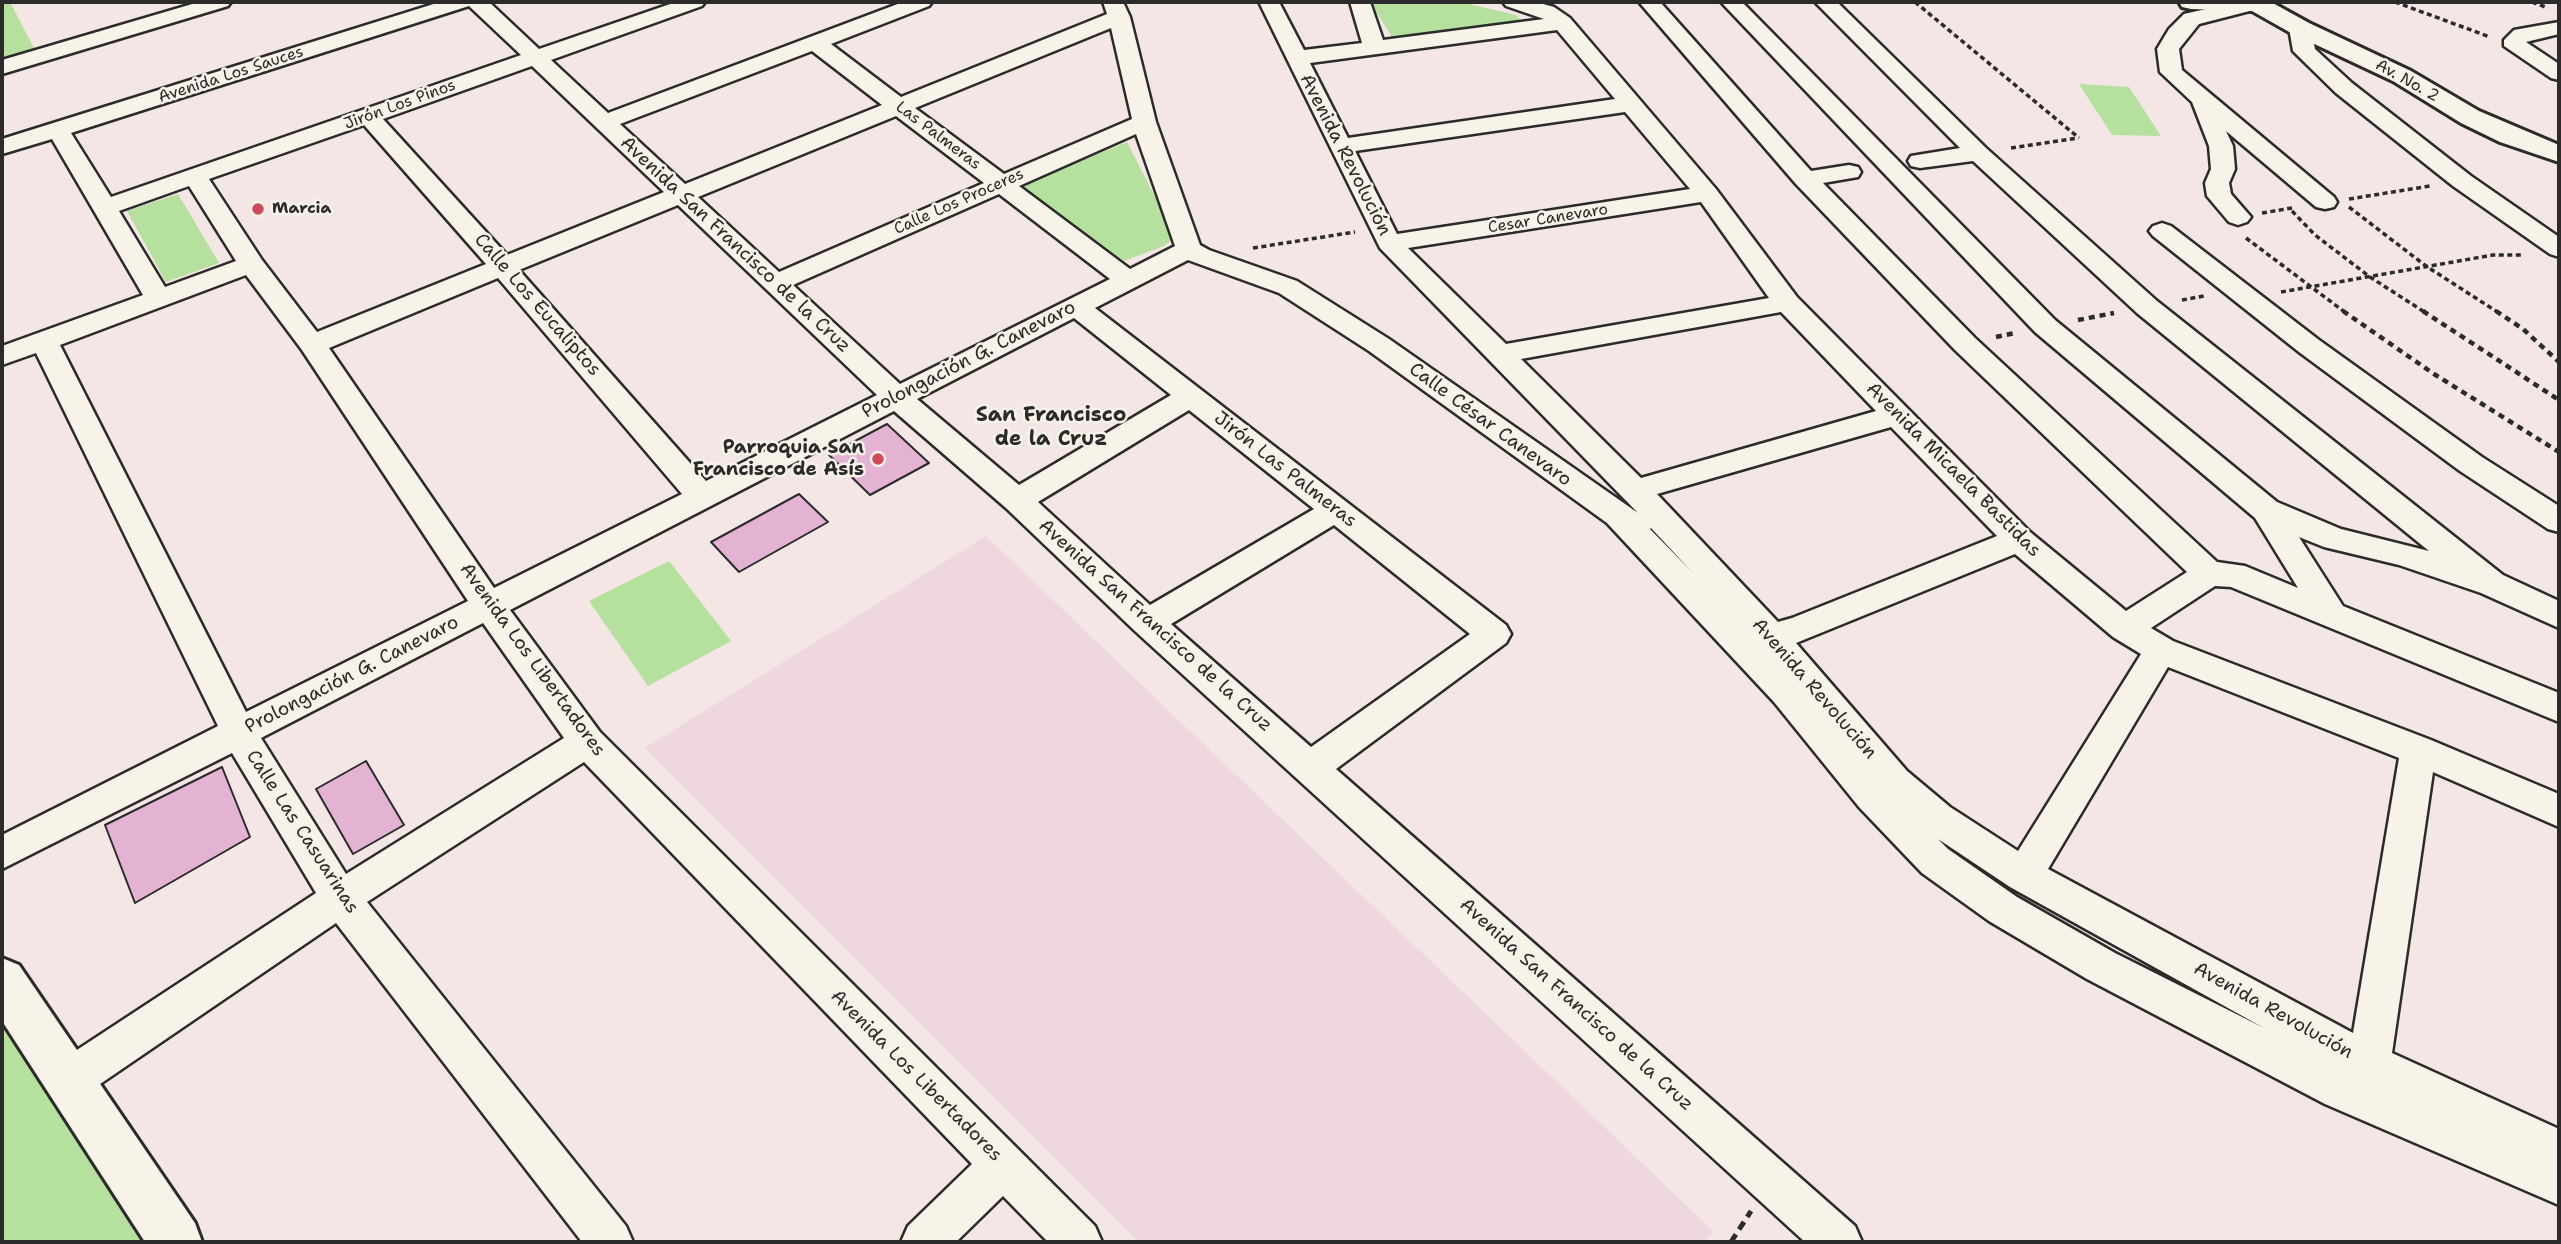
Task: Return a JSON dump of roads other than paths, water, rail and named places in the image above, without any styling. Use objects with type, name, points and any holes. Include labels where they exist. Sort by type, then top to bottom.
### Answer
[{"type":"street","points":[[2,67],[221,2]]},
{"type":"street","name":"Avenida Los Sauces","points":[[2,147],[461,2]]},
{"type":"street","name":"Avenida San Francisco de la Cruz","points":[[477,2],[896,397],[1017,500],[1147,622],[1839,1242]]},
{"type":"street","name":"Jirón Los Pinos","points":[[104,208],[695,2]]},
{"type":"street","points":[[605,122],[922,2]]},
{"type":"street","name":"Avenida Revolución","points":[[1269,2],[1385,236],[1500,354],[1626,502],[1771,637],[1894,782],[1937,818],[2024,875],[2370,1064],[2559,1151]]},
{"type":"street","points":[[1360,2],[1374,47]]},
{"type":"street","points":[[1513,2],[1547,11],[1562,23]]},
{"type":"street","points":[[1649,2],[1805,179],[1965,344],[2208,574]]},
{"type":"street","points":[[1731,2],[2045,326],[2266,510],[2335,539],[2403,554],[2492,584],[2559,615]]},
{"type":"street","points":[[1825,2],[1978,153],[2144,304],[2492,584]]},
{"type":"street","points":[[2191,2],[2260,3]]},
{"type":"street","points":[[2260,3],[2192,19],[2177,34],[2168,49],[2171,72],[2301,182],[2332,201]]},
{"type":"street","name":"Av. No. 2","points":[[2260,3],[2300,28],[2402,76],[2480,122],[2559,154]]},
{"type":"street","points":[[312,344],[897,105],[1116,9],[1143,122],[1194,252]]},
{"type":"street","points":[[1296,58],[1562,23]]},
{"type":"street","name":"Avenida Micaela Bastidas","points":[[1562,23],[1707,194],[1787,303],[2019,540],[2125,628],[2161,650],[2418,750],[2559,811]]},
{"type":"street","points":[[2300,28],[2304,51],[2344,88],[2462,181],[2559,250]]},
{"type":"street","points":[[2559,28],[2522,35],[2515,40],[2515,46],[2559,73]]},
{"type":"street","name":"Las Palmeras","points":[[814,43],[1128,280]]},
{"type":"street","points":[[2200,98],[2221,146],[2223,169],[2217,183],[2219,197],[2241,227]]},
{"type":"street","points":[[1341,146],[1630,104]]},
{"type":"street","name":"Calle Los Eucaliptos","points":[[369,117],[702,496]]},
{"type":"street","name":"Calle Los Proceres","points":[[775,283],[1143,122]]},
{"type":"street","points":[[58,130],[158,298]]},
{"type":"street","points":[[1920,162],[1978,153]]},
{"type":"street","points":[[1805,179],[1849,172]]},
{"type":"street","name":"Avenida Los Libertadores","points":[[195,176],[251,264],[312,344],[488,605],[587,742],[1079,1242]]},
{"type":"street","name":"Cesar Canevaro","points":[[1385,236],[1707,194]]},
{"type":"street","points":[[2162,231],[2309,346],[2471,464],[2559,521]]},
{"type":"street","name":"Prolongación G. Canevaro","points":[[2,853],[1076,306],[1194,252]]},
{"type":"street","name":"Calle César Canevaro","points":[[1194,252],[1289,287],[1379,345],[1564,478],[1626,502]]},
{"type":"street","points":[[2,356],[251,264]]},
{"type":"street","points":[[1500,354],[1787,303]]},
{"type":"street","name":"Jirón Las Palmeras","points":[[1076,306],[1494,634],[1311,767]]},
{"type":"street","name":"Calle Las Casuarinas","points":[[44,341],[238,732],[340,898],[610,1242]]},
{"type":"street","points":[[1017,500],[1191,396]]},
{"type":"street","points":[[1897,415],[1626,502],[1872,796],[1936,861],[2003,909],[2101,966],[2328,1083],[2559,1183]]},
{"type":"street","points":[[1147,622],[1336,510]]},
{"type":"street","points":[[2266,510],[2331,614]]},
{"type":"street","points":[[1771,637],[1800,629],[2019,540]]},
{"type":"street","points":[[2125,628],[2208,574],[2234,575],[2559,708]]},
{"type":"street","points":[[2024,875],[2161,650]]},
{"type":"street","points":[[69,1080],[340,898],[587,742]]},
{"type":"street","points":[[2370,1064],[2418,750]]},
{"type":"street","points":[[2,980],[176,1242]]},
{"type":"street","points":[[924,1242],[1003,1164]]},
{"type":"place","name":"Marcia","points":[[258,209]]},
{"type":"place","name":"Parroquia San Francisco de Asís","points":[[878,459]]},
{"type":"district","name":"San Francisco de la Cruz","points":[[1051,428]]}]
